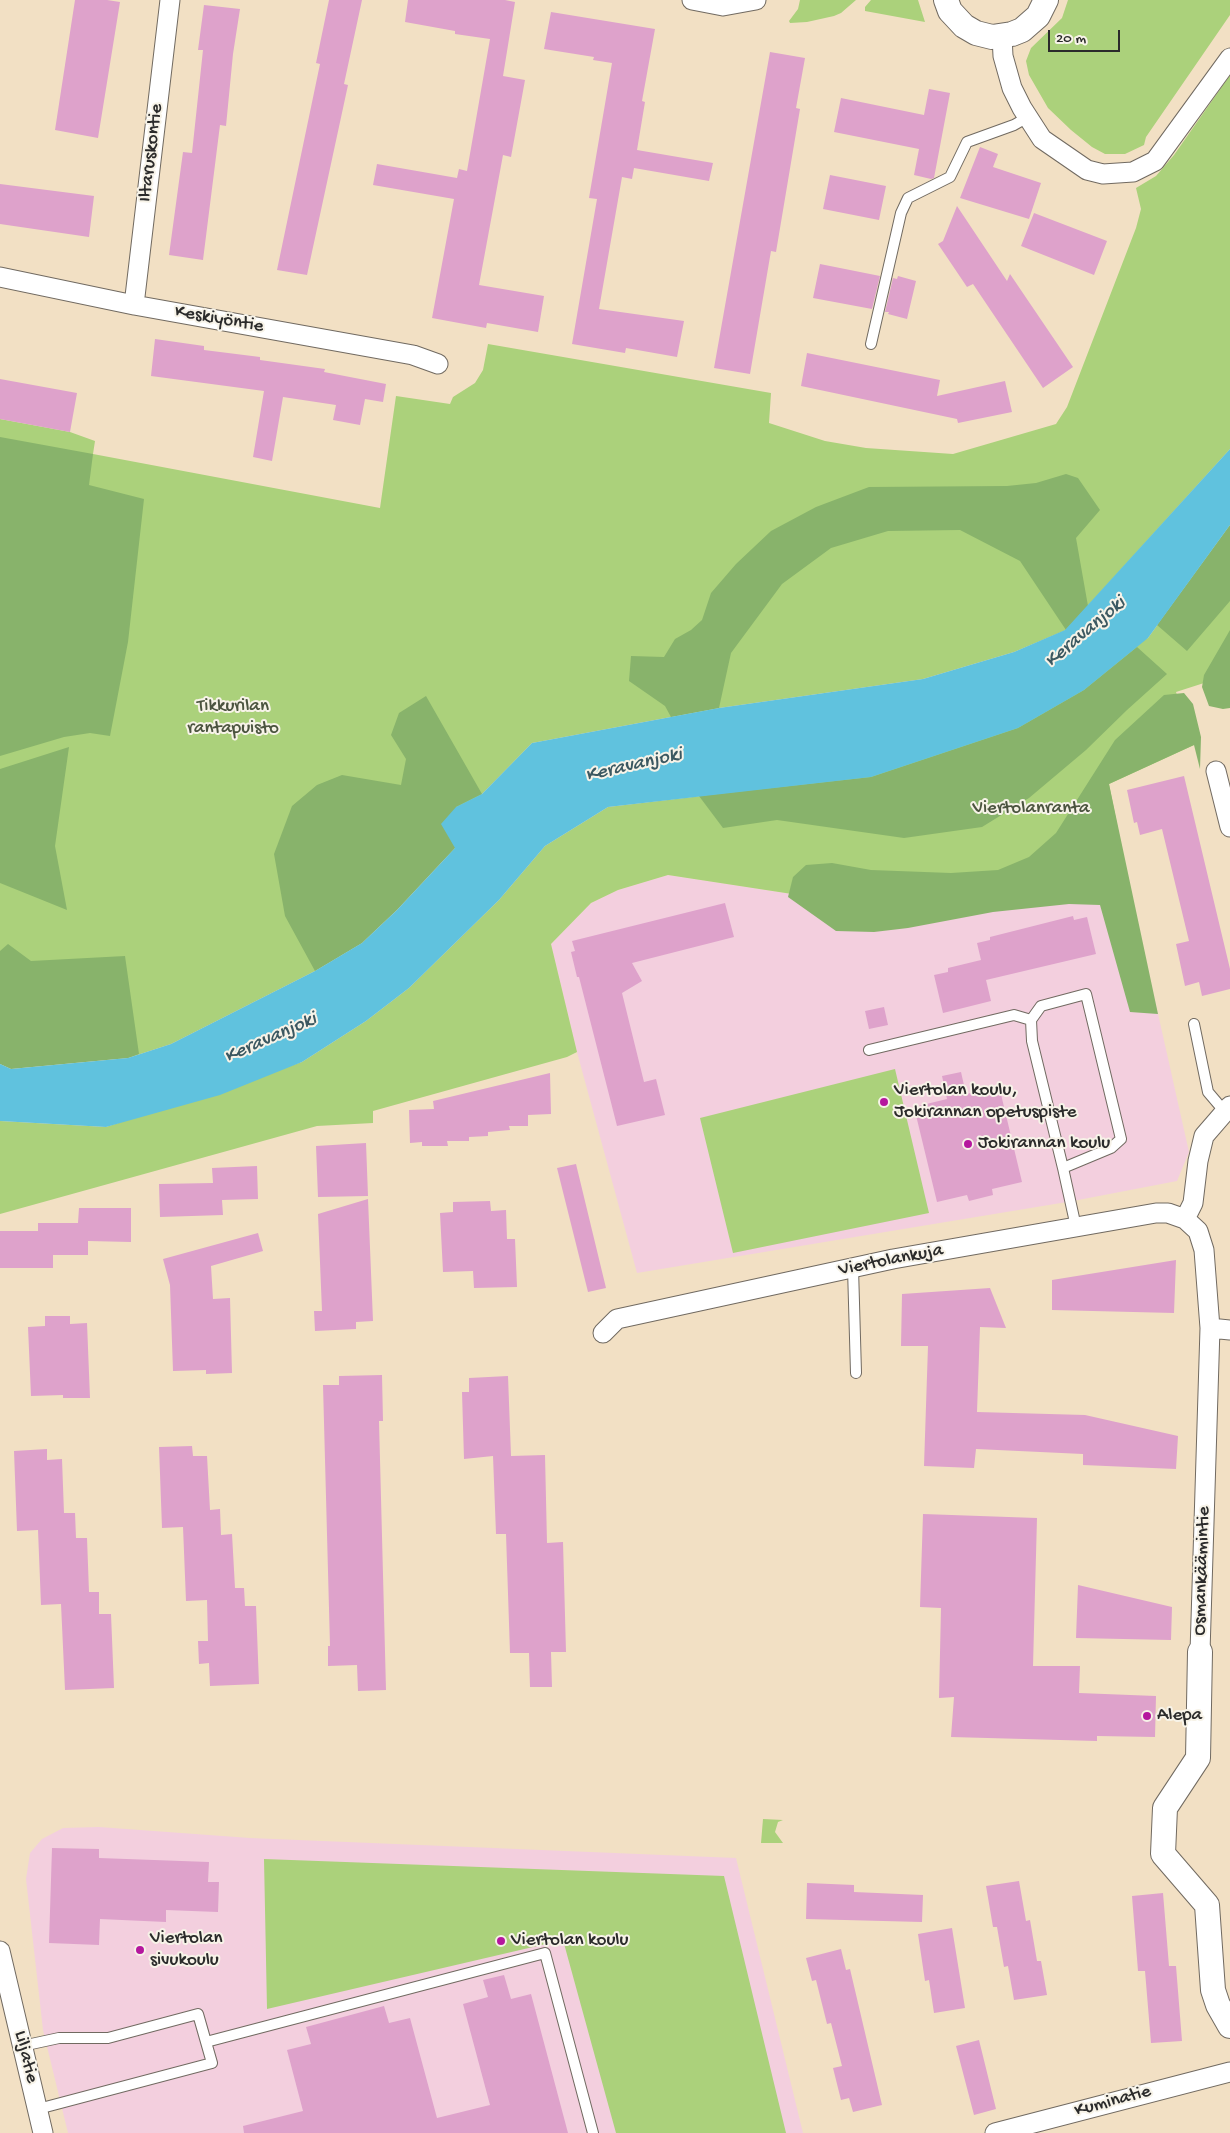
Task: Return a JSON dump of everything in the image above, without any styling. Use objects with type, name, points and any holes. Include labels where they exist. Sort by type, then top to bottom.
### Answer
[{"type":"street","name":"Iltaruskontie","points":[[134,305],[170,0]]},
{"type":"street","points":[[692,0],[723,6],[756,0]]},
{"type":"street","points":[[946,0],[950,11],[964,26],[982,35],[1002,36],[1012,34],[1030,24],[1038,16],[1046,0]]},
{"type":"street","points":[[1002,36],[1003,56],[1012,88],[1042,138],[1087,170],[1103,174],[1133,172],[1155,161],[1230,58]]},
{"type":"street","name":"Keskiyöntie","points":[[0,277],[134,305],[413,355],[438,364]]},
{"type":"street","points":[[1216,771],[1230,827]]},
{"type":"street","points":[[1185,1219],[1193,1203],[1198,1161],[1204,1136],[1228,1109]]},
{"type":"street","name":"Viertolankuja","points":[[603,1333],[617,1319],[853,1268],[1168,1212],[1185,1219]]},
{"type":"street","name":"Osmankäämintie","points":[[1185,1219],[1198,1231],[1204,1250],[1210,1328],[1198,1758],[1165,1808],[1163,1854],[1207,1905],[1214,1990],[1218,2005],[1230,2026]]},
{"type":"street","points":[[1210,1328],[1230,1330]]},
{"type":"street","name":"Liljatie","points":[[0,1954],[44,2133]]},
{"type":"street","name":"Kuminatie","points":[[995,2133],[1230,2072]]},
{"type":"lane","points":[[871,344],[901,213],[908,198],[950,176],[967,142],[1014,126],[1028,117]]},
{"type":"lane","points":[[1063,1168],[1110,1148],[1121,1139],[1086,994],[1041,1006],[1031,1020],[1032,1041],[1076,1227]]},
{"type":"lane","points":[[869,1050],[1014,1015],[1031,1020]]},
{"type":"lane","points":[[1194,1024],[1208,1092],[1228,1109]]},
{"type":"lane","points":[[853,1268],[856,1373]]},
{"type":"lane","points":[[206,2042],[545,1953],[593,2133]]},
{"type":"lane","points":[[22,2046],[59,2038],[108,2038],[198,2014],[212,2063],[38,2110]]},
{"type":"shaded area","name":"Viertolan koulu, Jokirannan opetuspiste","points":[[668,875],[805,896],[1130,889],[1189,1152],[1177,1181],[1073,1201],[637,1273],[577,1052],[551,944],[591,903],[618,890]]},
{"type":"shaded area","name":"Viertolan koulu","points":[[99,1827],[250,1838],[736,1858],[803,2133],[68,2133],[43,2030],[26,1879],[30,1853],[42,1839],[63,1828]]},
{"type":"green space","points":[[800,0],[856,0],[841,13],[834,16],[807,22],[790,23],[789,21],[798,9]]},
{"type":"green space","points":[[871,0],[918,0],[925,22],[865,11],[865,7]]},
{"type":"green space","points":[[1068,0],[1230,0],[1230,15],[1146,137],[1144,145],[1125,154],[1105,154],[1092,147],[1071,130],[1048,108],[1029,75],[1026,61],[1031,48],[1062,18]]},
{"type":"green space","name":"Tikkurilan rantapuisto","points":[[1230,75],[1230,449],[1066,630],[1014,652],[923,679],[719,708],[532,743],[482,794],[455,848],[362,943],[315,971],[171,1044],[128,1058],[0,1064],[0,419],[70,432],[95,441],[93,454],[380,508],[396,396],[450,404],[453,397],[475,383],[483,370],[488,344],[771,393],[769,423],[825,441],[866,448],[953,454],[1056,424],[1067,407],[1136,228],[1141,209],[1136,188],[1156,176],[1174,155]]},
{"type":"green space","points":[[0,437],[93,454],[89,485],[144,499],[128,642],[110,736],[90,733],[64,737],[0,756]]},
{"type":"green space","points":[[1066,474],[1078,478],[1100,510],[1076,538],[1088,606],[1066,630],[1020,561],[960,530],[888,531],[831,548],[782,584],[731,653],[719,708],[671,717],[665,706],[629,681],[631,656],[664,657],[675,639],[691,630],[702,620],[711,593],[736,564],[771,531],[816,507],[869,487],[1007,486],[1036,483]]},
{"type":"green space","name":"Viertolanranta","points":[[1230,525],[1230,704],[1204,683],[1176,692],[1194,745],[1109,784],[1130,889],[805,896],[668,875],[618,890],[591,903],[551,944],[577,1052],[567,1057],[373,1111],[373,1123],[317,1126],[0,1214],[0,1121],[106,1127],[302,1062],[366,1021],[409,988],[499,900],[545,846],[608,807],[718,794],[1148,638]]},
{"type":"green space","points":[[1230,525],[1230,601],[1187,651],[1157,625]]},
{"type":"green space","points":[[1230,630],[1230,708],[1223,709],[1209,706],[1202,687],[1204,675]]},
{"type":"green space","points":[[1137,647],[1167,674],[1086,750],[1029,798],[982,827],[904,838],[777,820],[723,828],[699,796],[871,777],[1018,728],[1084,690]]},
{"type":"green space","points":[[1184,693],[1193,704],[1201,737],[1200,769],[1194,745],[1109,784],[1158,1014],[1130,1012],[1100,905],[1069,904],[993,912],[908,928],[874,932],[836,931],[788,897],[793,877],[806,865],[832,863],[871,870],[951,873],[998,870],[1029,857],[1056,833],[1115,740],[1164,695]]},
{"type":"green space","points":[[426,696],[482,794],[456,807],[455,848],[397,910],[362,943],[315,971],[285,916],[274,854],[292,806],[317,785],[342,775],[401,785],[406,759],[391,735],[399,713]]},
{"type":"green space","points":[[69,747],[55,846],[67,910],[0,883],[0,769]]},
{"type":"green space","points":[[8,944],[31,961],[125,956],[139,1054],[128,1058],[11,1069],[0,1064],[0,951]]},
{"type":"green space","points":[[895,1069],[929,1213],[733,1253],[700,1118]]},
{"type":"green space","points":[[763,1819],[783,1820],[778,1822],[775,1832],[783,1843],[761,1843]]},
{"type":"green space","points":[[264,1859],[724,1876],[786,2133],[616,2133],[563,1940],[267,2009]]},
{"type":"water","name":"Keravanjoki","points":[[1230,449],[1230,525],[1148,638],[1084,690],[1018,728],[871,777],[608,807],[545,846],[499,900],[409,988],[366,1021],[302,1062],[220,1095],[106,1127],[0,1121],[0,1064],[11,1069],[128,1058],[171,1044],[315,971],[362,943],[397,910],[455,848],[441,824],[456,807],[482,794],[532,743],[719,708],[923,679],[1014,652],[1065,630]]},
{"type":"building","points":[[75,0],[120,2],[98,138],[55,130]]},
{"type":"building","points":[[329,0],[362,0],[344,84],[348,85],[307,275],[277,270],[320,64],[316,63]]},
{"type":"building","points":[[408,0],[505,0],[515,2],[503,76],[525,80],[511,157],[503,155],[479,285],[544,296],[538,332],[487,323],[486,328],[432,318],[454,199],[373,185],[377,164],[457,178],[459,169],[467,171],[490,39],[455,34],[455,31],[405,22]]},
{"type":"building","points":[[204,5],[240,9],[233,54],[226,126],[220,125],[203,260],[169,255],[183,152],[192,153],[203,50],[198,50]]},
{"type":"building","points":[[551,12],[655,29],[642,101],[645,102],[637,150],[713,163],[709,181],[634,168],[632,179],[622,177],[599,309],[684,321],[677,357],[626,348],[625,353],[572,344],[597,199],[589,198],[612,63],[593,60],[594,57],[544,49]]},
{"type":"building","points":[[770,52],[805,58],[796,108],[800,109],[776,252],[771,251],[750,374],[714,368]]},
{"type":"building","points":[[929,89],[950,93],[934,178],[914,175],[919,149],[834,132],[841,98],[924,115]]},
{"type":"building","points":[[980,147],[998,154],[993,167],[1041,183],[1029,219],[960,198]]},
{"type":"building","points":[[830,175],[886,186],[879,220],[823,209]]},
{"type":"building","points":[[0,184],[94,196],[89,237],[0,224]]},
{"type":"building","points":[[957,206],[1007,281],[1010,274],[1073,367],[1043,388],[973,284],[967,287],[938,244],[943,241]]},
{"type":"building","points":[[1034,213],[1107,241],[1094,275],[1021,246]]},
{"type":"building","points":[[820,264],[880,276],[872,309],[813,298]]},
{"type":"building","points":[[898,276],[916,281],[907,319],[885,312],[893,278],[897,279]]},
{"type":"building","points":[[155,339],[204,346],[204,350],[260,357],[260,360],[325,369],[324,372],[386,384],[383,402],[365,399],[360,425],[333,420],[336,405],[283,397],[272,461],[253,457],[264,391],[151,376]]},
{"type":"building","points":[[807,353],[940,380],[937,396],[1005,381],[1012,412],[958,423],[957,419],[801,386]]},
{"type":"building","points":[[0,379],[77,393],[70,432],[0,419]]},
{"type":"building","points":[[1184,776],[1230,969],[1230,989],[1202,996],[1199,982],[1185,986],[1176,944],[1189,941],[1162,829],[1140,835],[1137,822],[1134,823],[1127,790]]},
{"type":"building","points":[[725,903],[734,937],[632,963],[642,981],[622,993],[644,1082],[656,1079],[665,1115],[617,1126],[579,977],[577,977],[571,952],[575,951],[572,941]]},
{"type":"building","points":[[1073,916],[1074,920],[1087,917],[1096,954],[986,980],[991,1001],[943,1013],[934,975],[948,972],[948,968],[981,960],[977,943],[990,940],[990,937]]},
{"type":"building","points":[[884,1007],[888,1025],[869,1029],[865,1011]]},
{"type":"building","name":"Jokirannan koulu","points":[[961,1072],[966,1094],[999,1086],[1022,1182],[992,1189],[993,1195],[969,1201],[967,1195],[937,1202],[914,1107],[947,1099],[942,1076]]},
{"type":"building","points":[[550,1073],[551,1114],[528,1115],[528,1126],[509,1126],[510,1130],[488,1132],[488,1136],[469,1137],[469,1141],[447,1141],[448,1146],[422,1146],[422,1142],[410,1143],[409,1110],[434,1109],[433,1101]]},
{"type":"building","points":[[366,1143],[368,1196],[318,1197],[316,1146]]},
{"type":"building","points":[[576,1164],[606,1288],[588,1292],[557,1168]]},
{"type":"building","points":[[257,1166],[258,1199],[222,1200],[223,1215],[160,1217],[159,1184],[213,1183],[212,1168]]},
{"type":"building","points":[[368,1199],[373,1321],[356,1322],[356,1329],[315,1331],[314,1311],[322,1311],[318,1214]]},
{"type":"building","points":[[490,1201],[491,1211],[506,1210],[507,1239],[515,1239],[517,1287],[474,1288],[473,1271],[443,1272],[440,1213],[453,1212],[453,1202]]},
{"type":"building","points":[[79,1208],[131,1208],[131,1242],[88,1241],[88,1255],[53,1255],[53,1268],[0,1268],[0,1231],[38,1231],[38,1223],[78,1223]]},
{"type":"building","points":[[258,1233],[263,1251],[211,1266],[213,1299],[230,1298],[232,1373],[206,1374],[206,1370],[173,1371],[170,1285],[163,1259]]},
{"type":"building","points":[[1176,1260],[1174,1313],[1052,1310],[1052,1280]]},
{"type":"building","points":[[990,1288],[1006,1328],[980,1327],[977,1412],[1085,1415],[1178,1436],[1176,1469],[1083,1465],[1083,1454],[976,1449],[974,1468],[924,1466],[928,1346],[901,1346],[902,1294]]},
{"type":"building","points":[[45,1316],[70,1316],[70,1324],[87,1323],[90,1398],[63,1398],[63,1395],[31,1396],[28,1327],[45,1326]]},
{"type":"building","points":[[382,1375],[383,1421],[379,1421],[386,1690],[358,1691],[357,1665],[328,1666],[328,1646],[330,1646],[323,1385],[339,1385],[339,1376]]},
{"type":"building","points":[[508,1376],[511,1456],[545,1455],[547,1543],[563,1542],[566,1652],[551,1652],[552,1687],[530,1687],[529,1653],[510,1653],[506,1534],[496,1534],[493,1456],[464,1459],[462,1392],[469,1392],[469,1378]]},
{"type":"building","points":[[192,1446],[193,1456],[207,1456],[210,1510],[220,1509],[221,1535],[232,1534],[235,1588],[244,1588],[245,1606],[256,1606],[259,1684],[210,1686],[209,1663],[199,1664],[198,1641],[208,1641],[207,1600],[186,1601],[183,1527],[162,1528],[159,1447]]},
{"type":"building","points":[[47,1449],[47,1460],[62,1459],[64,1513],[75,1513],[76,1538],[87,1538],[89,1592],[99,1592],[99,1614],[111,1614],[114,1688],[65,1690],[61,1604],[41,1605],[38,1530],[17,1531],[14,1451]]},
{"type":"building","points":[[923,1514],[1037,1518],[1033,1666],[1080,1666],[1079,1693],[1156,1696],[1155,1737],[1097,1736],[1097,1741],[951,1737],[954,1697],[939,1698],[941,1608],[920,1607]]},
{"type":"building","points":[[1078,1585],[1172,1607],[1171,1640],[1076,1638]]},
{"type":"building","points":[[52,1848],[99,1849],[99,1858],[209,1862],[208,1882],[219,1882],[218,1912],[166,1910],[166,1922],[100,1919],[99,1945],[49,1943]]},
{"type":"building","points":[[1019,1881],[1026,1921],[1030,1920],[1037,1961],[1041,1961],[1047,1995],[1014,2000],[1008,1966],[1004,1967],[997,1927],[993,1927],[986,1886]]},
{"type":"building","points":[[807,1883],[854,1885],[854,1892],[923,1895],[922,1922],[806,1919]]},
{"type":"building","points":[[1163,1893],[1169,1966],[1176,1966],[1182,2041],[1151,2043],[1145,1971],[1138,1971],[1132,1896]]},
{"type":"building","points":[[952,1928],[965,2008],[934,2013],[929,1980],[925,1981],[918,1934]]},
{"type":"building","points":[[841,1949],[846,1970],[850,1969],[882,2105],[853,2112],[849,2098],[841,2100],[833,2068],[842,2066],[831,2023],[827,2024],[816,1980],[812,1981],[806,1958]]},
{"type":"building","points":[[504,1975],[511,1999],[531,1994],[568,2133],[244,2133],[243,2126],[303,2111],[287,2050],[311,2044],[306,2027],[384,2006],[389,2023],[410,2018],[437,2118],[490,2105],[463,2004],[488,1997],[483,1980]]},
{"type":"building","points":[[979,2040],[996,2109],[974,2115],[956,2046]]},
{"type":"place","name":"Viertolan koulu, Jokirannan opetuspiste","points":[[884,1102]]},
{"type":"place","name":"Jokirannan koulu","points":[[968,1144]]},
{"type":"place","name":"Alepa","points":[[1147,1716]]},
{"type":"place","name":"Viertolan koulu","points":[[501,1941]]},
{"type":"place","name":"Viertolan sivukoulu","points":[[140,1950]]}]
